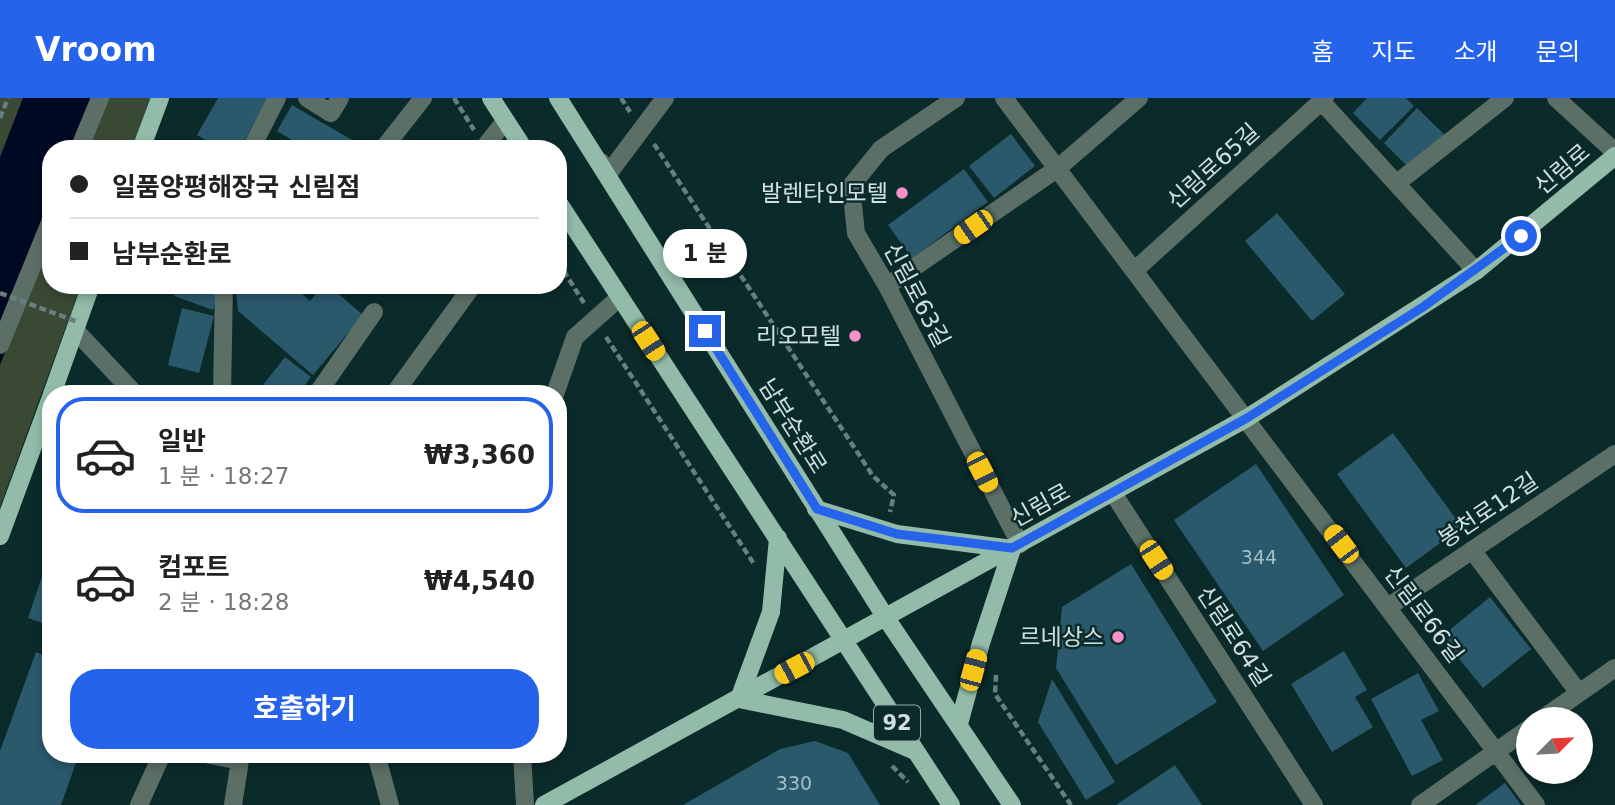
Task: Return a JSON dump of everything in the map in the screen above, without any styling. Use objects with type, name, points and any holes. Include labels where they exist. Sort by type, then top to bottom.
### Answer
[{"type":"main road","points":[[144,140],[160,98]]},
{"type":"main road","points":[[491,98],[518,140]]},
{"type":"main road","name":"남부순환로","points":[[558,98],[886,618],[1012,805]]},
{"type":"main road","name":"신림로","points":[[544,805],[1247,418],[1476,271],[1615,154]]},
{"type":"main road","name":"92","points":[[567,216],[951,805]]},
{"type":"main road","points":[[55,385],[88,294]]},
{"type":"main road","points":[[0,536],[42,420]]},
{"type":"main road","points":[[817,509],[897,534],[1016,546],[981,643],[959,724]]},
{"type":"main road","points":[[778,538],[771,612],[738,699],[843,720],[916,751]]},
{"type":"street","points":[[83,140],[100,98]]},
{"type":"street","points":[[256,140],[277,98]]},
{"type":"street","points":[[307,98],[331,113],[340,98]]},
{"type":"street","points":[[390,140],[423,98]]},
{"type":"street","points":[[566,98],[608,174],[665,98]]},
{"type":"street","name":"신림로63길","points":[[956,98],[881,149],[851,186],[856,233],[887,286],[1016,546]]},
{"type":"street","points":[[1004,98],[1247,418]]},
{"type":"street","points":[[887,286],[1058,168],[1139,98]]},
{"type":"street","points":[[1397,183],[1505,98]]},
{"type":"street","points":[[1556,98],[1615,154]]},
{"type":"street","points":[[1323,99],[1476,271]]},
{"type":"street","name":"신림로65길","points":[[1135,270],[1323,99]]},
{"type":"street","points":[[490,140],[506,121]]},
{"type":"street","points":[[0,345],[42,242]]},
{"type":"street","points":[[222,385],[224,294]]},
{"type":"street","points":[[401,385],[466,294]]},
{"type":"street","points":[[558,385],[575,337],[620,297]]},
{"type":"street","points":[[323,385],[374,312]]},
{"type":"street","points":[[76,326],[127,385]]},
{"type":"street","name":"신림로66길","points":[[1247,418],[1536,805]]},
{"type":"street","name":"봉천로12길","points":[[1388,607],[1615,454]]},
{"type":"street","name":"신림로64길","points":[[1113,493],[1314,805]]},
{"type":"street","points":[[1472,550],[1579,693]]},
{"type":"street","points":[[1559,707],[1615,668]]},
{"type":"street","points":[[1420,805],[1516,738]]},
{"type":"street","points":[[139,805],[158,763]]},
{"type":"street","points":[[233,805],[239,763]]},
{"type":"street","points":[[378,763],[390,805]]},
{"type":"street","points":[[523,763],[525,805]]},
{"type":"street","points":[[929,772],[939,800]]},
{"type":"path","points":[[0,118],[8,98]]},
{"type":"path","points":[[454,98],[480,140]]},
{"type":"path","points":[[621,98],[641,130],[659,151],[873,476],[894,495],[889,516]]},
{"type":"path","points":[[567,276],[757,569]]},
{"type":"path","points":[[0,293],[76,326]]},
{"type":"path","points":[[996,671],[995,694],[1071,805]]},
{"type":"path","points":[[882,756],[911,785]]},
{"type":"green space","points":[[0,98],[150,98],[134,140],[42,140],[42,294],[78,294],[45,385],[42,385],[42,392],[0,507]]},
{"type":"water","points":[[23,98],[105,98],[89,140],[42,140],[42,259],[0,365],[0,157]]},
{"type":"building","points":[[218,98],[268,98],[245,140],[206,140],[197,135]]},
{"type":"building","points":[[1367,98],[1406,98],[1414,106],[1380,140],[1353,113]]},
{"type":"building","points":[[292,105],[352,140],[292,140],[277,131]]},
{"type":"building","points":[[1417,108],[1445,135],[1411,170],[1384,143]]},
{"type":"building","points":[[1011,134],[1035,166],[994,198],[969,166]]},
{"type":"building","points":[[964,169],[988,202],[912,258],[888,225]]},
{"type":"building","points":[[1277,213],[1345,294],[1312,321],[1245,241]]},
{"type":"building","points":[[175,294],[217,294],[213,310]]},
{"type":"building","points":[[236,294],[302,294],[310,301],[316,294],[338,294],[363,315],[313,375],[238,311]]},
{"type":"building","points":[[182,308],[214,316],[199,373],[168,365]]},
{"type":"building","points":[[285,357],[311,377],[305,385],[263,385]]},
{"type":"building","points":[[1393,433],[1462,527],[1406,568],[1337,474]]},
{"type":"building","points":[[1256,464],[1344,595],[1263,651],[1174,520]]},
{"type":"building","name":"르네상스","points":[[1131,564],[1217,702],[1116,765],[1056,668],[1062,607]]},
{"type":"building","points":[[42,577],[42,623],[28,618]]},
{"type":"building","points":[[1490,597],[1531,649],[1483,688],[1441,637]]},
{"type":"building","points":[[1344,651],[1367,690],[1355,697],[1373,727],[1332,752],[1291,684]]},
{"type":"building","points":[[36,652],[42,654],[42,763],[76,763],[61,805],[0,805],[0,751]]},
{"type":"building","points":[[1418,673],[1439,711],[1421,720],[1443,760],[1412,776],[1371,699]]},
{"type":"building","points":[[1052,679],[1115,782],[1086,800],[1038,722]]},
{"type":"building","points":[[815,741],[848,753],[880,805],[683,805],[780,749]]},
{"type":"building","points":[[1175,765],[1202,805],[1116,805]]},
{"type":"building","points":[[1505,783],[1521,805],[1475,805]]},
{"type":"place","name":"발렌타인모텔","points":[[902,193]]},
{"type":"place","name":"리오모텔","points":[[855,336]]},
{"type":"place","name":"르네상스","points":[[1118,637]]},
{"type":"route","points":[[705,331],[817,509],[897,534],[1012,548],[1247,418],[1423,307],[1521,236]]}]
